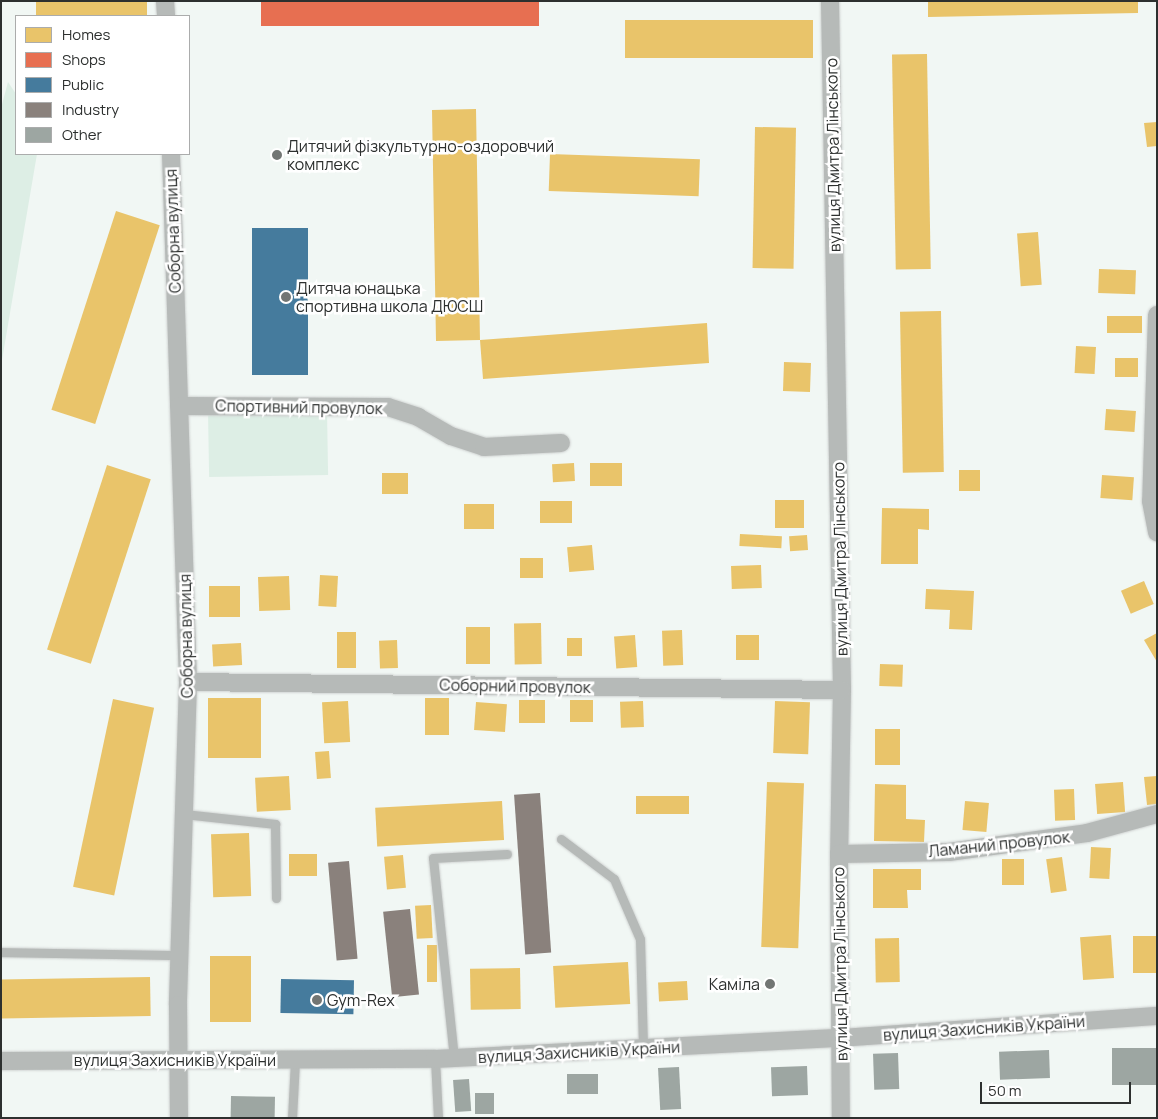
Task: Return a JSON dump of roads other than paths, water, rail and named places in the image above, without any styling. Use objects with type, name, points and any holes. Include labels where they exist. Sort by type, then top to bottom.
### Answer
[{"type":"street","points":[[165,1],[166,15]]},
{"type":"street","name":"вулиця Дмитра Лінського","points":[[830,1],[842,690],[839,854],[841,1118]]},
{"type":"street","name":"Соборна вулиця","points":[[171,155],[188,682],[180,955],[179,1118]]},
{"type":"street","points":[[1157,316],[1151,501],[1157,532]]},
{"type":"street","name":"Спортивний провулок","points":[[180,406],[388,407],[418,417],[451,436],[484,447],[561,444]]},
{"type":"street","name":"Соборний провулок","points":[[188,682],[842,690]]},
{"type":"street","name":"Ламаний провулок","points":[[839,854],[949,852],[1088,833],[1157,814]]},
{"type":"street","name":"вулиця Захисників України","points":[[1,1061],[435,1059],[840,1038],[1157,1016]]},
{"type":"lane","points":[[184,814],[275,824],[276,898]]},
{"type":"lane","points":[[561,839],[614,879],[640,938],[643,1048]]},
{"type":"lane","points":[[454,1058],[433,858],[507,854]]},
{"type":"lane","points":[[1,952],[180,955]]},
{"type":"lane","points":[[435,1059],[438,1118]]},
{"type":"lane","points":[[292,1118],[295,1060]]},
{"type":"place","name":"Дитячий фізкультурно-оздоровчий комплекс","points":[[277,155]]},
{"type":"place","name":"Дитяча юнацька спортивна школа ДЮСШ","points":[[286,297]]},
{"type":"place","name":"Каміла","points":[[770,984]]},
{"type":"place","name":"Gym-Rex","points":[[317,1000]]}]
